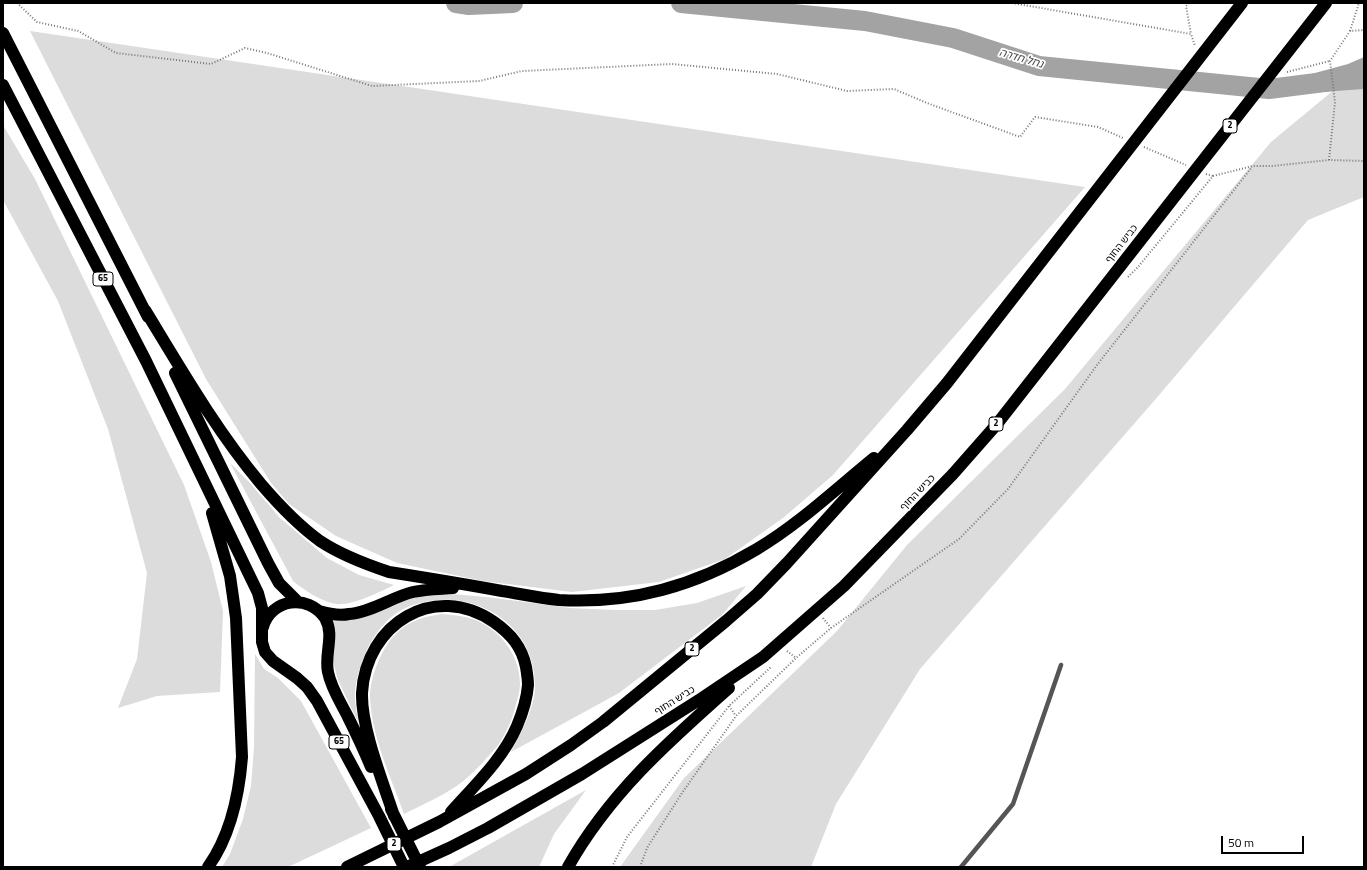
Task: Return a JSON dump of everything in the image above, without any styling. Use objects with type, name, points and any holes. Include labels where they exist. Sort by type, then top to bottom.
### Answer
[{"type":"highway","name":"2","points":[[348,866],[442,820],[526,774],[578,740],[603,722],[757,594],[787,563],[907,430],[947,383],[1242,3]]},
{"type":"highway","name":"כביש החוף","points":[[405,867],[449,848],[488,828],[582,774],[702,698],[763,657],[844,586],[953,474],[997,424],[1326,3]]},
{"type":"highway","name":"65","points":[[3,33],[144,310],[268,563],[279,583],[298,602],[309,605],[319,611],[325,619],[329,629],[330,639],[327,649],[328,673],[334,689],[394,816],[420,867]]},
{"type":"highway","name":"65","points":[[3,85],[146,361],[258,593],[262,608],[262,642],[265,652],[273,661],[307,687],[317,700],[405,867]]},
{"type":"highway","points":[[144,310],[226,439],[276,501],[301,526],[315,537],[342,554],[364,564],[389,572],[558,600],[592,601],[633,597],[689,582],[733,563],[792,525],[907,430]]},
{"type":"highway","points":[[200,474],[223,547],[230,576],[236,618],[242,732],[240,779],[235,808],[227,831],[215,857],[208,867]]},
{"type":"highway","points":[[319,611],[338,615],[362,612],[397,597],[414,592],[434,589],[454,588],[505,591]]},
{"type":"highway","points":[[262,630],[270,612],[283,604],[298,602]]},
{"type":"highway","points":[[394,816],[365,720],[362,694],[366,672],[374,652],[381,640],[402,618],[414,612],[443,606],[477,612],[502,627],[514,640],[523,655],[528,684],[521,714],[505,748],[488,770],[442,820]]},
{"type":"highway","points":[[568,867],[594,826],[633,778],[668,742],[763,657]]},
{"type":"lane","points":[[961,867],[1013,804],[1061,664]]},
{"type":"path","points":[[17,3],[38,22],[78,31],[116,53],[211,64],[245,48],[267,53],[372,86],[479,81],[522,71],[672,64],[777,74],[847,91],[894,89],[927,103],[1020,137],[1034,117],[1098,127],[1126,139]]},
{"type":"path","points":[[1012,3],[1191,34]]},
{"type":"path","points":[[1189,3],[1186,6],[1191,34],[1196,47]]},
{"type":"path","points":[[1359,3],[1350,30],[1330,61],[1335,102],[1329,160],[1364,161]]},
{"type":"path","points":[[1350,30],[1364,30]]},
{"type":"path","points":[[1286,72],[1330,61]]},
{"type":"path","points":[[1141,145],[1191,167]]},
{"type":"path","points":[[640,867],[650,842],[736,716],[796,658],[831,628],[960,538],[1008,489],[1097,365],[1253,166]]},
{"type":"path","points":[[1205,173],[1213,176]]},
{"type":"path","points":[[823,617],[831,628]]},
{"type":"path","points":[[788,651],[796,658]]},
{"type":"path","points":[[729,706],[736,716]]},
{"type":"shaded area","points":[[30,31],[1085,187],[833,475],[783,518],[725,559],[659,582],[572,592],[483,581],[397,563],[336,536],[289,504],[271,483],[206,379]]},
{"type":"shaded area","points":[[1364,57],[1364,89],[1293,94],[1293,79],[1348,64]]},
{"type":"shaded area","points":[[1364,65],[1364,197],[1308,220],[1154,401],[920,669],[836,804],[811,867],[620,867],[684,778],[837,631],[907,545],[1065,389],[1271,142]]},
{"type":"shaded area","points":[[3,125],[35,179],[184,485],[211,562],[223,611],[220,692],[157,696],[118,708],[137,659],[147,573],[108,429],[58,301],[3,200]]},
{"type":"shaded area","points":[[230,463],[249,482],[280,518],[327,558],[359,575],[394,585],[358,601],[336,604],[325,601],[313,595],[297,584],[293,581]]},
{"type":"shaded area","points":[[746,586],[723,614],[619,693],[511,752],[530,710],[535,692],[535,684],[532,662],[524,642],[511,626],[495,614],[476,605],[456,600],[435,600],[413,605],[401,610],[390,618],[380,628],[372,640],[357,678],[355,703],[358,722],[338,680],[333,662],[328,617],[393,604],[421,596],[452,594],[570,608],[655,610],[697,603]]},
{"type":"shaded area","points":[[443,614],[473,619],[483,623],[500,636],[507,644],[516,663],[519,673],[519,693],[512,717],[504,735],[499,744],[480,766],[452,789],[404,814],[382,755],[373,724],[370,694],[372,682],[382,653],[396,633],[417,620]]},
{"type":"shaded area","points":[[255,654],[264,669],[278,678],[301,701],[371,828],[288,867],[222,867],[230,854],[243,819],[251,786],[254,747]]},
{"type":"shaded area","points":[[586,790],[554,834],[539,867],[449,867]]},
{"type":"waterway","name":"נחל חדרה","points":[[456,3],[469,5],[513,3]]},
{"type":"waterway","name":"נחל חדרה","points":[[681,3],[865,21],[953,38],[1039,66],[1269,89],[1364,77]]}]
